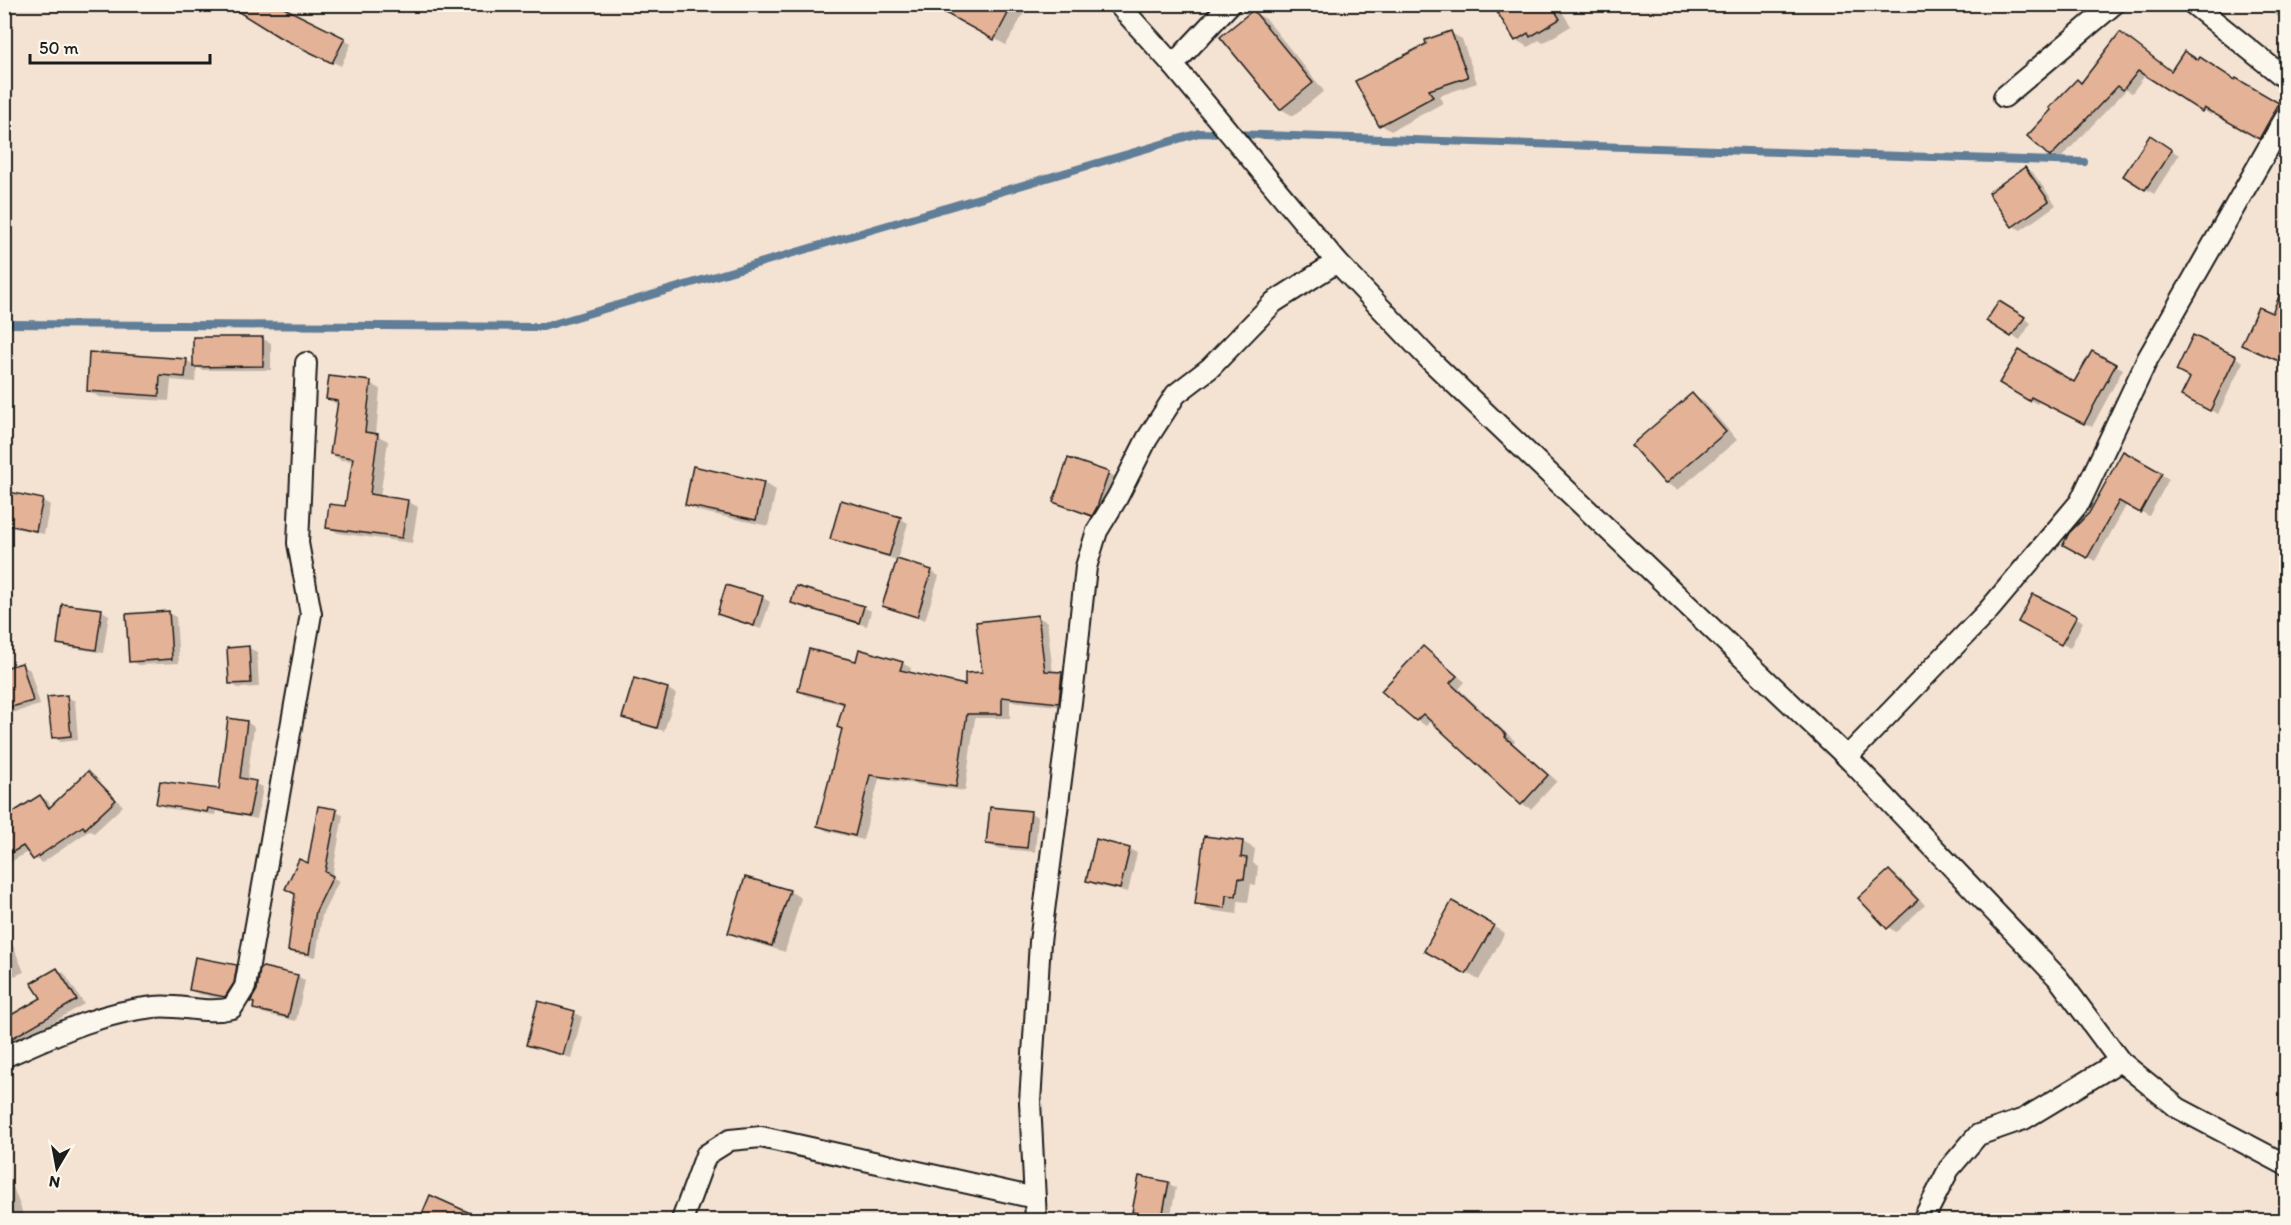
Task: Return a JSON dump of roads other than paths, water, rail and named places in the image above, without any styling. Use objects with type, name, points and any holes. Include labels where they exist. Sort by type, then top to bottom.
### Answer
[{"type":"street","points":[[1118,4],[1173,65],[1338,262],[1431,361],[1847,757],[2058,978],[2120,1061],[2178,1107],[2286,1165]]},
{"type":"street","points":[[1173,65],[1230,4]]},
{"type":"street","points":[[2004,97],[2114,4]]},
{"type":"street","points":[[2193,4],[2286,79]]},
{"type":"street","points":[[1847,757],[1988,611],[2080,502],[2148,358],[2286,117]]},
{"type":"street","points":[[1036,1221],[1030,1102],[1040,942],[1086,567],[1097,531],[1147,440],[1176,394],[1210,368],[1274,302],[1338,262]]},
{"type":"street","points":[[4,1057],[74,1027],[153,1007],[176,1006],[216,1012],[232,1008],[245,987],[311,614],[298,543],[306,363]]},
{"type":"street","points":[[1847,757],[1971,616]]},
{"type":"street","points":[[1923,1221],[1949,1169],[1978,1136],[2024,1119],[2120,1061]]},
{"type":"street","points":[[682,1221],[706,1155],[730,1140],[761,1137],[1035,1198]]},
{"type":"waterway","points":[[4,324],[543,327],[1199,133],[2084,162]]}]
